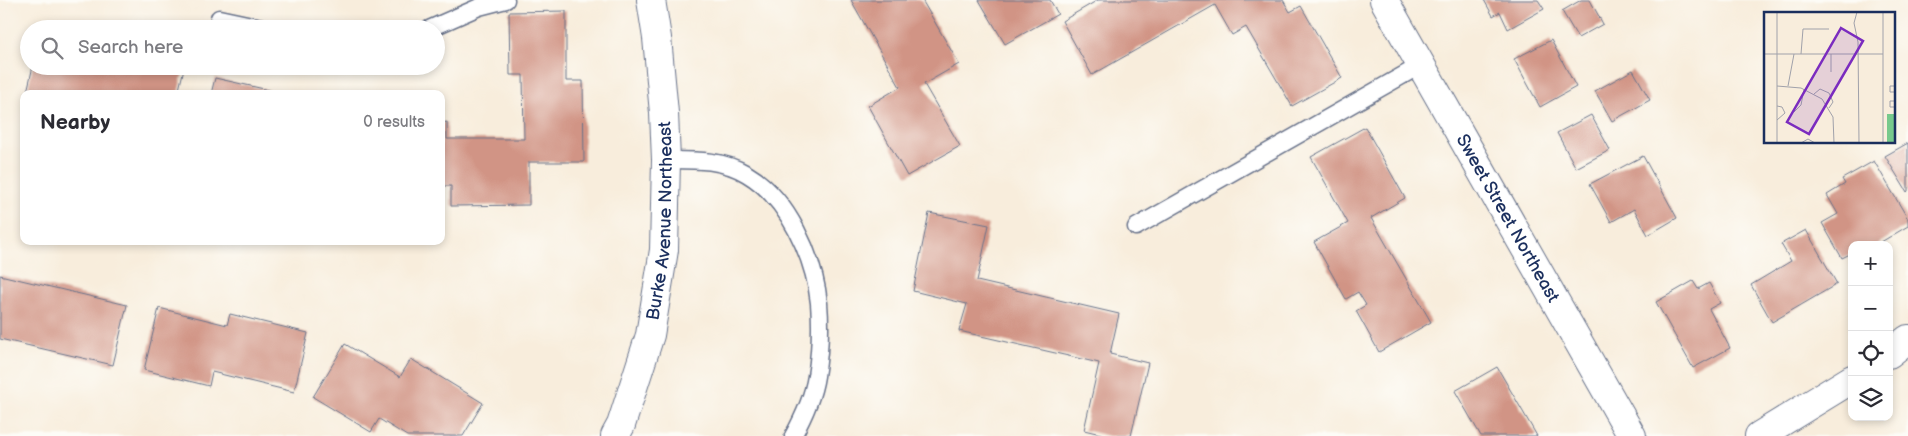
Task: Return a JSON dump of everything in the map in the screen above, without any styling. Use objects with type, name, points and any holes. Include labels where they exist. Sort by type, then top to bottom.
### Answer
[{"type":"street","name":"Burke Avenue Northeast","points":[[615,436],[621,425],[650,335],[664,250],[666,160],[664,113],[657,38],[651,0]]},
{"type":"street","name":"Sweet Street Northeast","points":[[1384,0],[1632,436]]},
{"type":"street","points":[[1893,351],[1908,339]]},
{"type":"street","points":[[1759,436],[1848,380]]},
{"type":"lane","points":[[445,22],[479,7],[506,0]]},
{"type":"lane","points":[[219,18],[228,20]]},
{"type":"lane","points":[[1136,227],[1421,65]]},
{"type":"lane","points":[[666,160],[704,160],[726,165],[746,174],[767,188],[784,208],[800,237],[811,269],[819,302],[820,337],[816,378],[803,419],[793,436]]},
{"type":"building","points":[[851,0],[922,0],[959,64],[924,84],[960,146],[907,176],[868,106],[900,87]]},
{"type":"building","points":[[979,0],[1050,0],[1058,14],[1005,44]]},
{"type":"building","points":[[1098,0],[1283,0],[1290,12],[1301,6],[1342,78],[1292,106],[1246,27],[1232,35],[1215,5],[1092,75],[1062,21]]},
{"type":"building","points":[[1484,0],[1538,0],[1544,9],[1508,29],[1500,12],[1493,16]]},
{"type":"building","points":[[1581,0],[1590,0],[1603,24],[1578,38],[1562,11]]},
{"type":"building","points":[[566,11],[566,81],[583,81],[584,162],[529,162],[529,205],[451,206],[451,186],[445,186],[445,122],[447,122],[447,139],[524,139],[523,75],[510,75],[509,12]]},
{"type":"building","points":[[1551,40],[1576,87],[1540,107],[1514,59]]},
{"type":"building","points":[[1633,70],[1650,100],[1612,121],[1595,91]]},
{"type":"building","points":[[31,75],[182,75],[179,90],[27,90]]},
{"type":"building","points":[[215,78],[269,90],[212,90]]},
{"type":"building","points":[[1591,115],[1610,150],[1576,168],[1557,133]]},
{"type":"building","points":[[1365,127],[1405,198],[1371,218],[1431,322],[1379,352],[1356,311],[1366,305],[1358,292],[1346,299],[1314,242],[1348,223],[1311,157]]},
{"type":"building","points":[[1908,143],[1908,191],[1907,192],[1885,156]]},
{"type":"building","points":[[1643,156],[1677,218],[1648,235],[1634,209],[1611,222],[1590,184]]},
{"type":"building","points":[[1874,161],[1908,219],[1908,226],[1883,241],[1848,241],[1848,255],[1842,258],[1822,223],[1838,214],[1827,195],[1845,184],[1842,179]]},
{"type":"building","points":[[929,213],[989,225],[977,281],[1119,314],[1110,354],[1148,363],[1131,436],[1109,436],[1084,430],[1099,363],[959,331],[967,304],[913,291]]},
{"type":"building","points":[[1806,230],[1837,284],[1772,322],[1751,285],[1791,261],[1781,244]]},
{"type":"building","points":[[0,275],[127,305],[113,365],[0,339]]},
{"type":"building","points":[[1693,281],[1698,289],[1709,283],[1720,303],[1709,309],[1730,348],[1693,368],[1656,302]]},
{"type":"building","points":[[159,308],[227,325],[230,314],[308,333],[294,392],[212,372],[209,386],[144,370]]},
{"type":"building","points":[[345,344],[400,377],[411,359],[483,403],[463,436],[407,436],[379,419],[371,432],[313,397]]},
{"type":"building","points":[[1497,367],[1537,436],[1481,436],[1455,391]]}]
